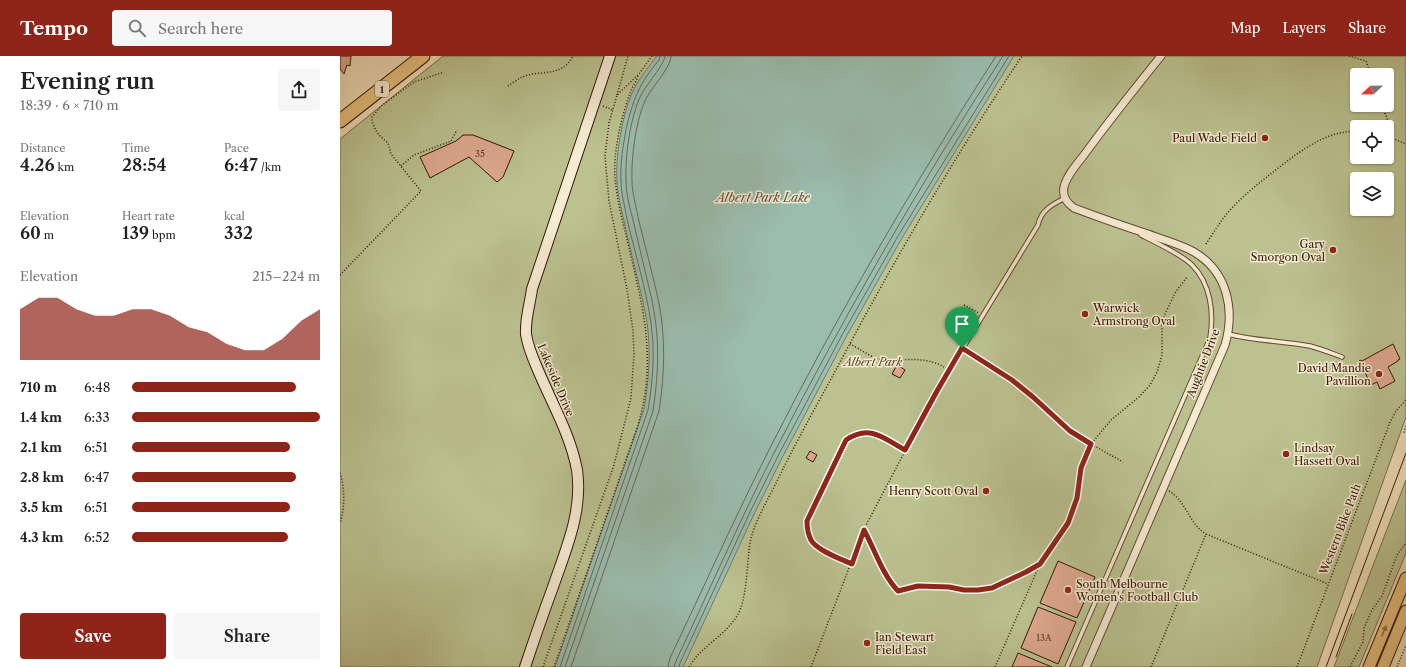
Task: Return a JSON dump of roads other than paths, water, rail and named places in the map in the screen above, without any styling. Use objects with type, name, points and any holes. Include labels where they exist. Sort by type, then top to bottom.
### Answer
[{"type":"highway","name":"1","points":[[340,121],[423,56]]},
{"type":"main road","points":[[1369,667],[1406,578]]},
{"type":"main road","points":[[1383,667],[1406,612]]},
{"type":"street","name":"Lakeside Drive","points":[[525,667],[574,526],[578,490],[576,469],[572,451],[527,342],[526,332],[528,310],[532,289],[610,56]]},
{"type":"street","points":[[1065,198],[1064,187],[1070,174],[1117,111],[1161,56]]},
{"type":"street","name":"Aughtie Drive","points":[[1065,198],[1074,208],[1194,252],[1208,264],[1218,276],[1226,292],[1230,315],[1225,345],[1086,667]]},
{"type":"lane","points":[[936,392],[1038,225],[1040,218],[1051,206],[1065,198]]},
{"type":"lane","points":[[1067,667],[1210,338],[1212,326],[1212,307],[1209,295],[1199,274],[1192,265],[1183,258],[1128,227]]},
{"type":"lane","points":[[1228,334],[1257,341],[1311,347],[1342,357]]},
{"type":"water","name":"Albert Park Lake","points":[[657,56],[1014,56],[902,238],[846,337],[755,512],[683,667],[555,667],[644,409],[649,366],[647,322],[617,188],[617,162],[620,137],[628,102],[637,83]]},
{"type":"tram line","points":[[1326,667],[1406,453]]},
{"type":"tram line","points":[[1336,657],[1352,614]]},
{"type":"place","name":"Paul Wade Field","points":[[1265,138]]},
{"type":"place","name":"Gary Smorgon Oval","points":[[1333,250]]},
{"type":"place","name":"Warwick Armstrong Oval","points":[[1085,314]]},
{"type":"place","name":"David Mandie Pavillion","points":[[1379,374]]},
{"type":"place","name":"Lindsay Hassett Oval","points":[[1286,454]]},
{"type":"place","name":"Henry Scott Oval","points":[[986,491]]},
{"type":"place","name":"South Melbourne Women's Football Club","points":[[1068,590]]},
{"type":"place","name":"Ian Stewart Field East","points":[[867,643]]},
{"type":"park label","name":"Albert Park","points":[[873,362]]}]
